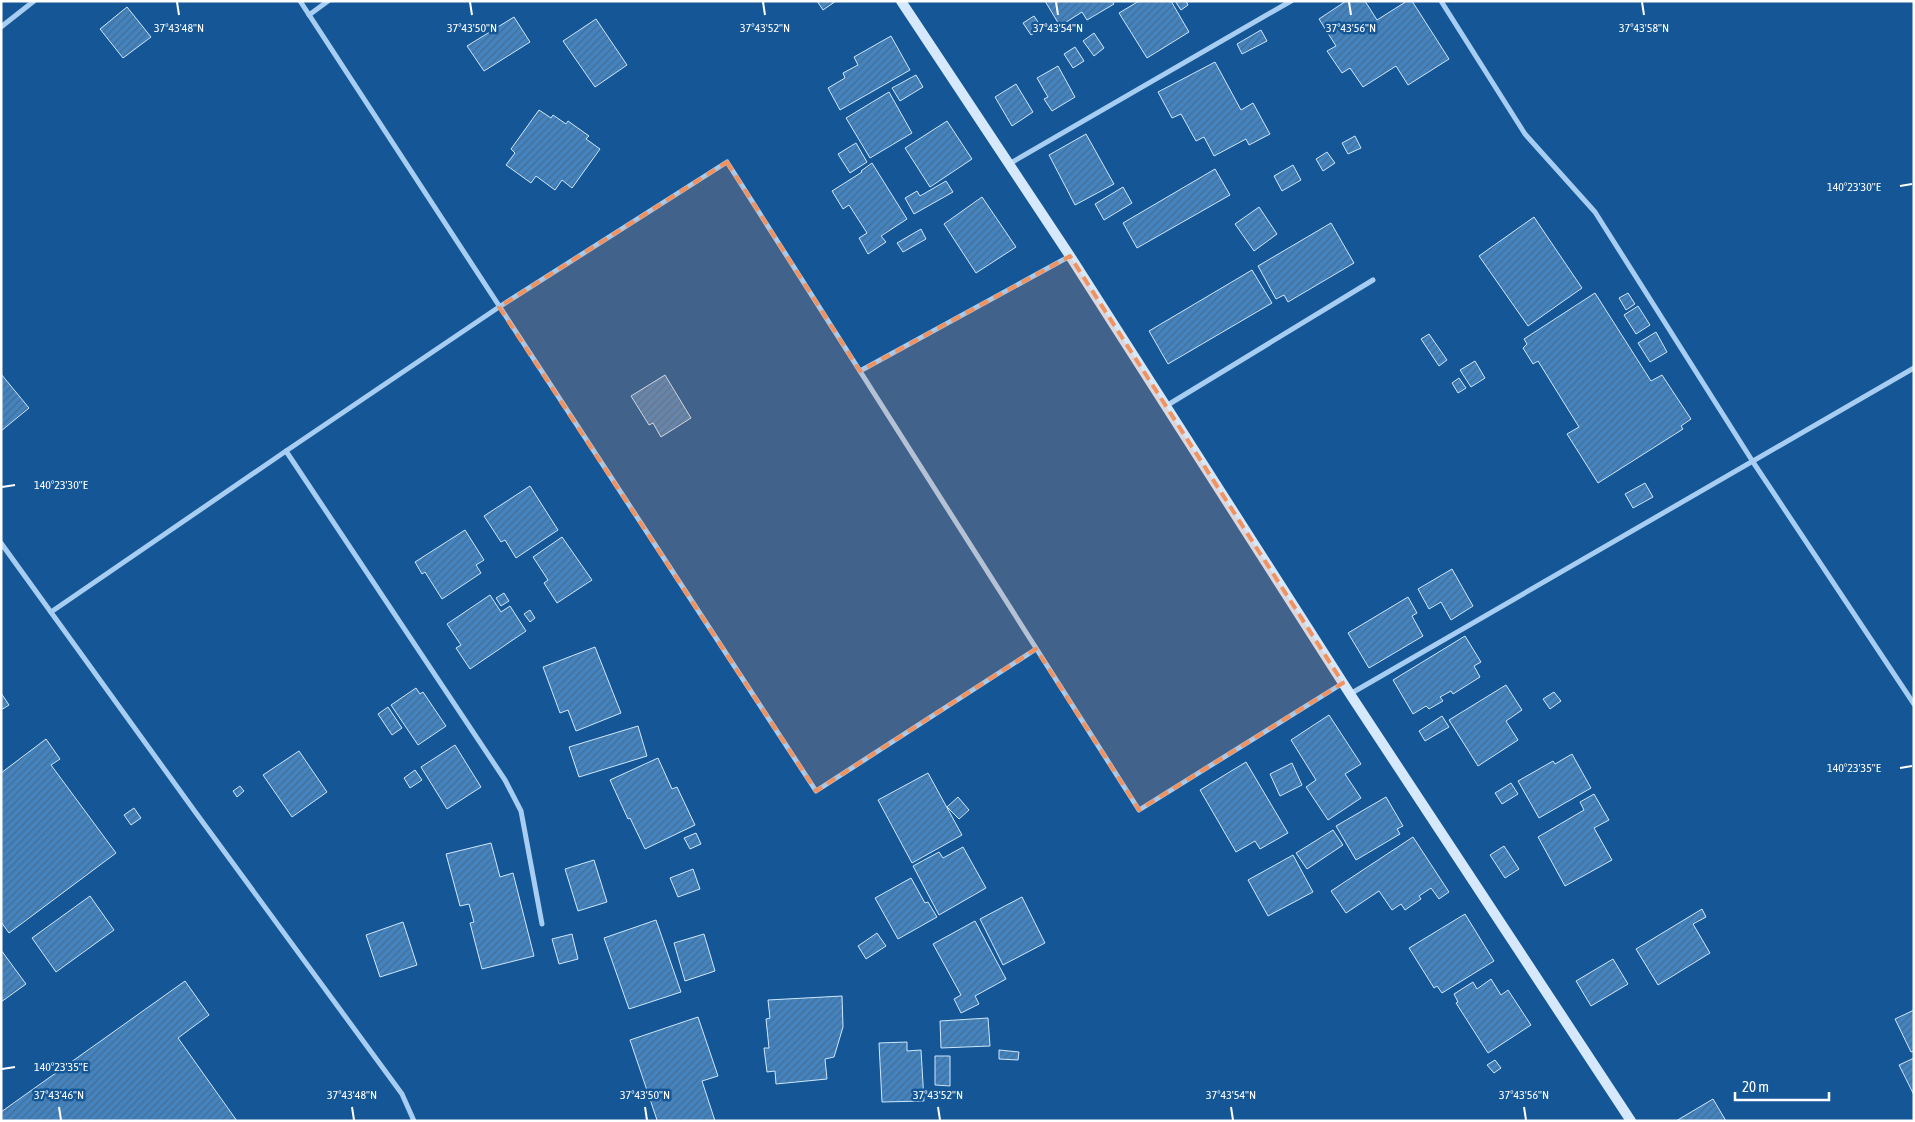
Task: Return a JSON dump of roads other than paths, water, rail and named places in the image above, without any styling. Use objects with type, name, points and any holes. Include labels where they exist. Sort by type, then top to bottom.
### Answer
[{"type":"street","points":[[1,27],[34,1]]},
{"type":"street","points":[[300,1],[816,791],[1036,649]]},
{"type":"street","points":[[309,15],[328,1]]},
{"type":"street","points":[[901,1],[1070,256],[1350,694],[1631,1121]]},
{"type":"street","points":[[1009,164],[1291,1]]},
{"type":"street","points":[[1441,1],[1525,134],[1596,212],[1753,462],[1914,704]]},
{"type":"street","points":[[51,612],[286,450],[499,307],[727,162],[1139,810],[1343,683]]},
{"type":"street","points":[[860,371],[1070,256]]},
{"type":"street","points":[[1166,407],[1373,280]]},
{"type":"street","points":[[1350,694],[1914,368]]},
{"type":"street","points":[[286,450],[505,780],[521,811],[542,924]]},
{"type":"street","points":[[1,543],[402,1094],[414,1121]]}]
